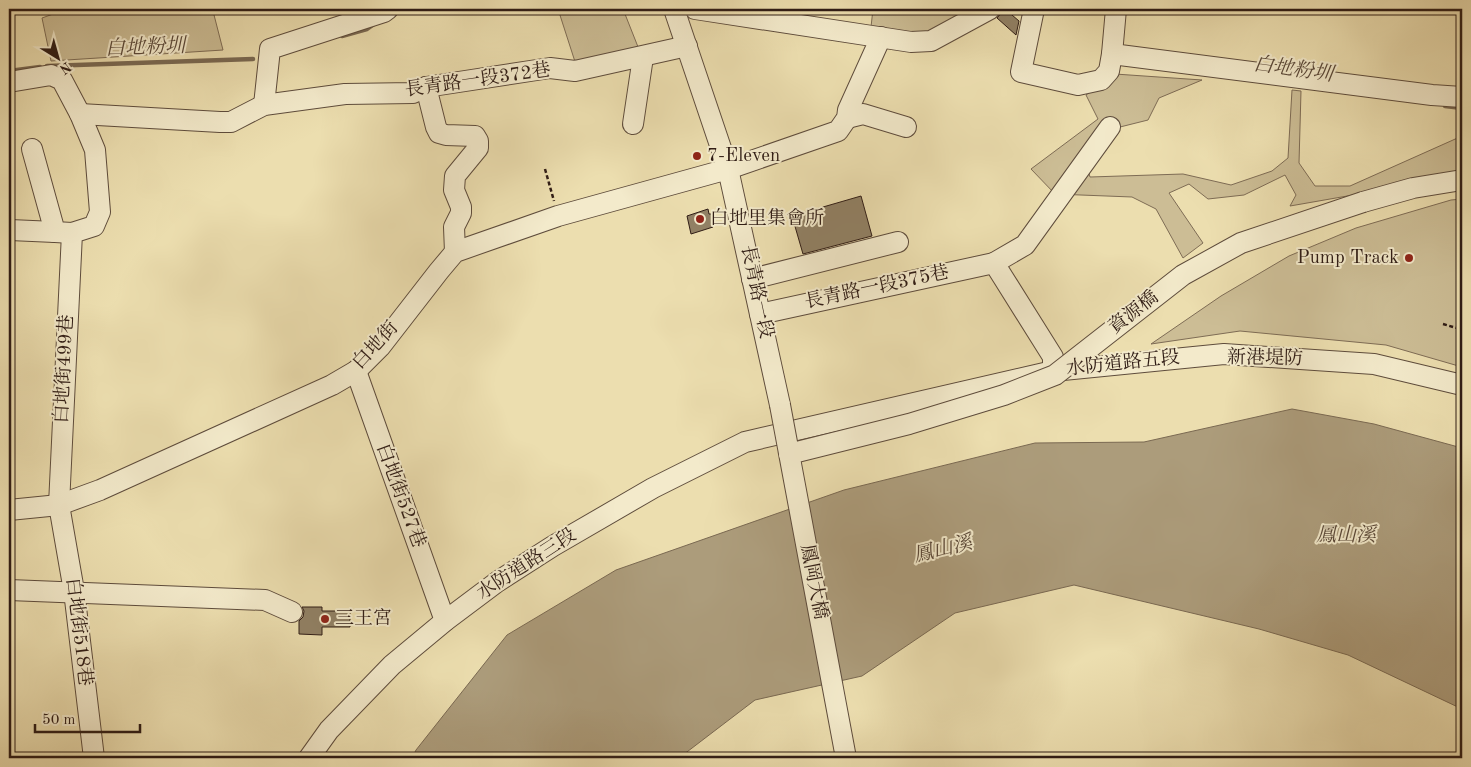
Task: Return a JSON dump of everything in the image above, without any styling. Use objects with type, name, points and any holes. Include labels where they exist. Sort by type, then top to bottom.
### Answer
[{"type":"street","points":[[264,105],[270,49],[384,12],[388,9]]},
{"type":"street","name":"長青路一段","points":[[674,9],[728,169],[780,405]]},
{"type":"street","points":[[695,9],[911,42],[931,41],[990,9]]},
{"type":"street","points":[[1034,9],[1021,72],[1078,85],[1101,80],[1109,71],[1116,9]]},
{"type":"street","points":[[881,37],[848,110],[847,118],[863,114],[906,128]]},
{"type":"street","name":"長青路一段372巷","points":[[80,114],[231,122],[264,105],[345,94],[413,93],[426,87],[550,68],[575,71],[687,46]]},
{"type":"street","points":[[1112,54],[1432,95],[1462,97]]},
{"type":"street","points":[[633,124],[643,57]]},
{"type":"street","points":[[9,82],[51,75],[62,80],[80,114],[95,150],[100,212],[94,226],[63,232],[10,230]]},
{"type":"street","points":[[426,87],[439,133],[475,136],[478,141],[478,148],[455,176],[454,190],[461,213],[454,227],[455,252]]},
{"type":"street","name":"白地街","points":[[9,510],[59,506],[100,490],[323,389],[356,371],[380,347],[438,271],[455,252],[558,216],[728,169],[838,131],[847,118]]},
{"type":"street","name":"長青路一段375巷","points":[[760,314],[994,262],[1025,245],[1110,128]]},
{"type":"street","name":"白地街499巷","points":[[32,149],[63,232],[59,506]]},
{"type":"street","name":"資源橋","points":[[789,454],[909,424],[1004,396],[1055,375],[1183,275],[1241,244],[1363,202],[1413,188],[1462,180]]},
{"type":"street","points":[[752,279],[898,242]]},
{"type":"street","points":[[994,262],[1053,357],[1053,371]]},
{"type":"street","name":"水防道路五段","points":[[788,432],[1053,371],[1224,354],[1374,364],[1462,385]]},
{"type":"street","name":"白地街527巷","points":[[356,371],[445,620]]},
{"type":"street","name":"鳳岡大橋","points":[[780,405],[846,758]]},
{"type":"street","name":"水防道路三段","points":[[309,758],[329,730],[392,665],[445,620],[497,582],[553,546],[653,488],[745,442],[788,432]]},
{"type":"street","name":"白地街518巷","points":[[59,506],[74,592],[94,758]]},
{"type":"street","points":[[9,590],[264,600],[292,612]]},
{"type":"path","points":[[545,169],[558,216]]},
{"type":"path","points":[[1443,324],[1460,329],[1462,323]]},
{"type":"shaded area","points":[[67,9],[221,9],[213,11],[223,50],[51,61],[42,18]]},
{"type":"shaded area","points":[[558,9],[623,9],[642,57],[578,71]]},
{"type":"shaded area","points":[[873,9],[975,9],[920,41],[870,36]]},
{"type":"shaded area","points":[[1115,74],[1202,80],[1159,98],[1148,120],[1116,128],[1086,163],[1090,177],[1183,174],[1231,185],[1272,171],[1288,158],[1292,90],[1301,91],[1299,163],[1315,186],[1350,186],[1462,136],[1462,170],[1353,195],[1290,206],[1296,195],[1285,175],[1244,195],[1208,199],[1189,184],[1169,193],[1203,243],[1183,258],[1156,209],[1132,197],[1055,194],[1031,169],[1098,119],[1086,95]]},
{"type":"shaded area","points":[[1462,199],[1462,367],[1386,345],[1240,331],[1151,344],[1221,296],[1289,256],[1356,228],[1451,200]]},
{"type":"water","name":"鳳山溪","points":[[1292,409],[1374,424],[1462,448],[1462,709],[1348,655],[1259,629],[1074,585],[955,613],[862,676],[755,700],[679,758],[412,758],[416,750],[507,635],[616,570],[844,490],[1035,443],[1144,442]]},
{"type":"building","points":[[1005,9],[1019,21],[1016,35],[997,18]]},
{"type":"building","points":[[861,196],[872,236],[803,254],[792,216]]},
{"type":"building","name":"白地里集會所","points":[[708,209],[709,214],[712,214],[713,227],[691,234],[687,216]]},
{"type":"building","name":"三王宮","points":[[302,607],[322,607],[322,611],[350,611],[350,627],[322,627],[322,635],[299,634],[299,621],[303,617],[304,611]]},
{"type":"waterway","name":"白地粉圳","points":[[342,36],[367,29],[374,24]]},
{"type":"waterway","name":"白地粉圳","points":[[47,66],[253,59]]},
{"type":"waterway","name":"白地粉圳","points":[[9,71],[40,67]]},
{"type":"waterway","name":"白地粉圳","points":[[1445,106],[1462,108]]},
{"type":"place","name":"7-Eleven","points":[[697,156]]},
{"type":"place","name":"白地里集會所","points":[[700,219]]},
{"type":"place","name":"Pump Track","points":[[1409,258]]},
{"type":"place","name":"三王宮","points":[[325,619]]}]
